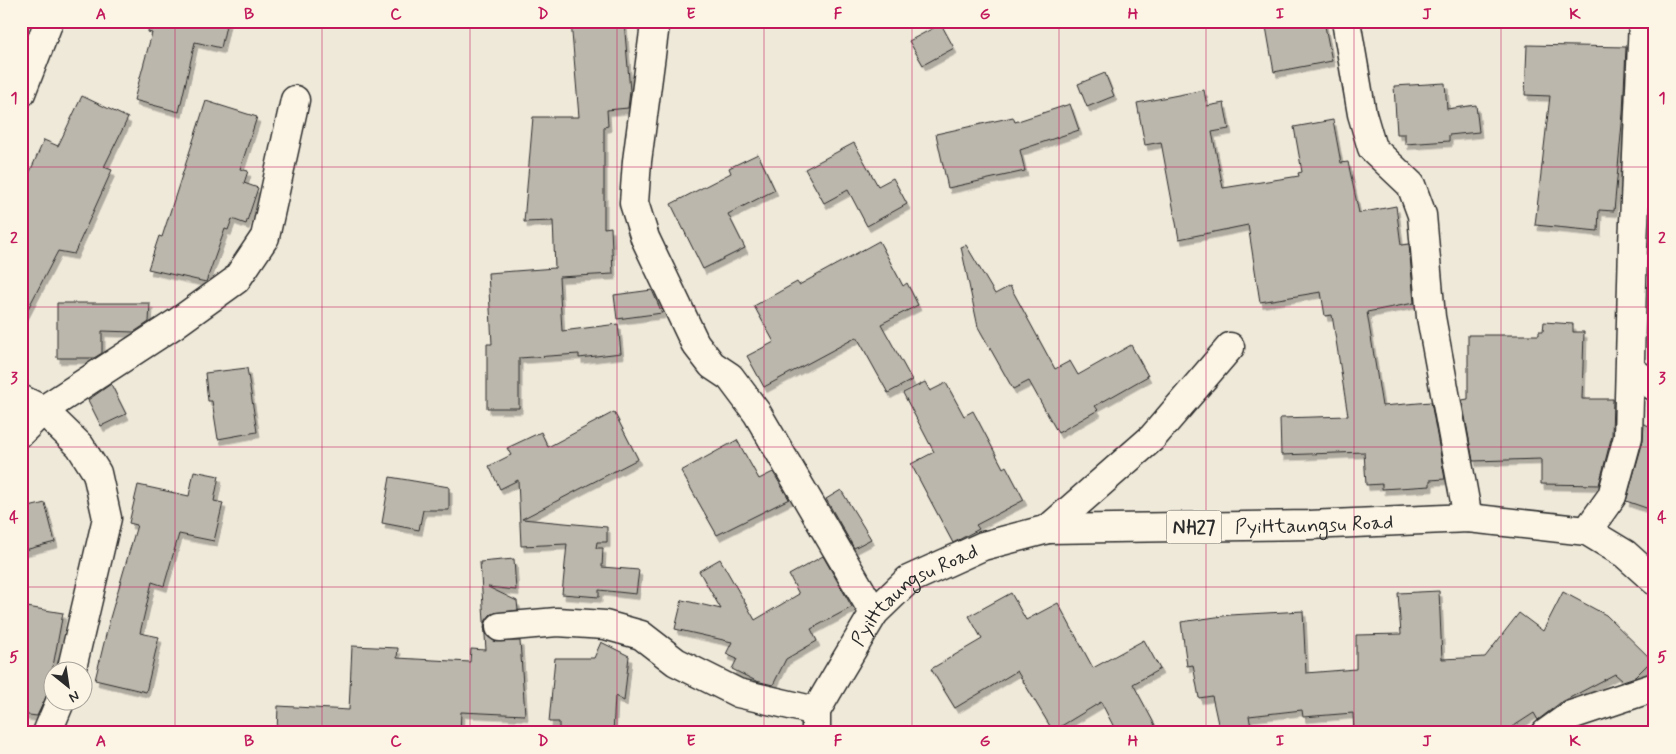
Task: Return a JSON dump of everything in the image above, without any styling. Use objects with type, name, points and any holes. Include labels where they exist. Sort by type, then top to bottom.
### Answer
[{"type":"main road","points":[[21,93],[49,21]]},
{"type":"main road","points":[[1346,21],[1362,114],[1372,148],[1410,185],[1422,215],[1431,317],[1468,518]]},
{"type":"main road","points":[[1588,531],[1612,496],[1628,437],[1630,369],[1646,128],[1643,21]]},
{"type":"main road","points":[[654,32],[637,161],[634,203],[645,238],[695,343],[712,365],[730,376],[757,413],[874,613]]},
{"type":"main road","points":[[21,432],[32,405],[175,324],[236,280],[265,237],[295,100]]},
{"type":"main road","points":[[1048,529],[1152,438],[1230,347]]},
{"type":"main road","points":[[1630,369],[1655,387]]},
{"type":"main road","points":[[32,405],[80,446],[97,473],[107,518],[73,662]]},
{"type":"main road","name":"PyiHtaungsu Road","points":[[816,722],[874,613],[908,580],[982,546],[1048,529],[1309,525],[1468,518],[1588,531],[1625,554],[1655,582]]},
{"type":"main road","points":[[500,627],[557,622],[605,625],[641,635],[676,662],[738,693],[816,722]]},
{"type":"main road","points":[[1546,733],[1572,715],[1655,686]]},
{"type":"main road","points":[[47,733],[56,712]]},
{"type":"building","points":[[149,21],[227,21],[221,48],[195,42],[179,112],[134,100],[152,33],[148,32]]},
{"type":"building","points":[[571,21],[624,21],[630,91],[628,108],[607,110],[608,126],[604,127],[604,228],[611,227],[613,274],[559,277],[562,331],[618,324],[621,353],[579,358],[579,354],[519,358],[519,408],[487,408],[487,344],[492,344],[488,273],[555,268],[553,221],[524,222],[533,117],[579,117]]},
{"type":"building","points":[[1265,21],[1324,21],[1332,61],[1274,72]]},
{"type":"building","points":[[941,24],[954,48],[923,65],[909,41]]},
{"type":"building","points":[[1527,45],[1626,47],[1623,113],[1614,211],[1599,210],[1598,231],[1535,225],[1550,96],[1525,95]]},
{"type":"building","points":[[1105,73],[1114,96],[1087,107],[1078,84]]},
{"type":"building","points":[[1445,83],[1447,109],[1476,105],[1479,132],[1449,135],[1449,141],[1405,144],[1405,134],[1397,134],[1394,86]]},
{"type":"building","points":[[1204,90],[1207,106],[1224,103],[1229,129],[1212,132],[1223,188],[1299,176],[1298,173],[1302,172],[1294,127],[1333,120],[1341,163],[1348,162],[1359,213],[1396,206],[1401,245],[1409,244],[1414,303],[1367,312],[1382,406],[1431,402],[1445,479],[1430,480],[1430,486],[1382,489],[1382,484],[1366,485],[1364,452],[1281,455],[1280,418],[1348,416],[1332,315],[1325,316],[1321,292],[1260,302],[1248,225],[1179,239],[1161,142],[1145,145],[1137,103]]},
{"type":"building","points":[[82,96],[128,118],[104,167],[112,170],[74,254],[58,251],[21,322],[21,192],[44,140],[58,146]]},
{"type":"building","points":[[206,101],[257,117],[240,169],[248,171],[244,183],[258,188],[246,224],[232,219],[228,230],[225,229],[206,282],[148,269],[159,236],[162,237]]},
{"type":"building","points":[[1070,104],[1079,130],[1020,150],[1025,171],[948,188],[936,134],[1013,117],[1015,122]]},
{"type":"building","points":[[854,143],[878,186],[893,178],[907,204],[867,226],[848,190],[824,203],[805,169]]},
{"type":"building","points":[[758,154],[775,190],[728,214],[745,248],[703,269],[671,204],[731,173],[729,168]]},
{"type":"building","points":[[879,241],[903,286],[907,283],[918,305],[881,324],[912,380],[888,393],[857,337],[764,387],[747,356],[774,342],[754,306],[797,282],[799,285]]},
{"type":"building","points":[[966,245],[995,294],[1010,286],[1055,369],[1070,361],[1078,375],[1131,345],[1148,376],[1095,406],[1098,410],[1058,433],[1029,381],[1013,389],[978,327],[961,247]]},
{"type":"building","points":[[652,290],[662,313],[617,319],[614,295]]},
{"type":"building","points":[[57,303],[150,303],[149,322],[134,332],[102,331],[102,353],[94,358],[57,358]]},
{"type":"building","points":[[1544,322],[1573,324],[1573,332],[1584,332],[1582,399],[1613,399],[1612,435],[1599,485],[1541,484],[1541,459],[1473,461],[1462,400],[1468,399],[1468,335],[1539,335],[1539,331],[1543,331]]},
{"type":"building","points":[[247,368],[257,432],[218,439],[212,401],[208,401],[205,373]]},
{"type":"building","points":[[925,382],[930,391],[946,383],[964,416],[973,411],[1003,468],[1006,466],[1024,500],[976,525],[979,529],[953,543],[911,464],[934,452],[903,393]]},
{"type":"building","points":[[111,384],[126,414],[101,426],[88,400]]},
{"type":"building","points":[[614,412],[638,459],[522,519],[607,527],[607,542],[597,542],[596,548],[603,548],[602,567],[639,570],[636,594],[599,590],[599,597],[562,594],[567,544],[521,546],[518,480],[500,489],[489,466],[511,455],[507,448],[541,432],[548,447]]},
{"type":"building","points":[[1644,424],[1655,428],[1655,511],[1626,501],[1643,441]]},
{"type":"building","points":[[737,440],[759,479],[773,472],[789,499],[717,535],[681,471]]},
{"type":"building","points":[[194,471],[219,476],[214,501],[223,503],[214,541],[179,534],[164,586],[152,582],[140,633],[159,637],[146,692],[95,680],[110,618],[137,525],[129,523],[138,485],[189,496]]},
{"type":"building","points":[[390,477],[449,487],[449,510],[423,510],[419,530],[382,523]]},
{"type":"building","points":[[841,490],[871,539],[854,548],[826,499]]},
{"type":"building","points":[[45,503],[55,542],[21,551],[21,509]]},
{"type":"building","points":[[823,556],[852,607],[811,629],[817,641],[786,659],[773,685],[756,681],[732,669],[737,659],[726,654],[732,642],[675,629],[682,600],[721,609],[699,571],[720,559],[755,620],[799,594],[789,575]]},
{"type":"building","points":[[514,559],[516,590],[488,587],[517,601],[518,610],[491,614],[484,626],[480,562]]},
{"type":"building","points":[[1439,591],[1442,659],[1485,657],[1519,613],[1543,631],[1563,592],[1606,615],[1652,660],[1635,677],[1623,681],[1615,674],[1560,703],[1538,720],[1534,713],[1503,733],[1354,733],[1353,713],[1303,717],[1302,710],[1249,716],[1252,733],[1220,733],[1212,696],[1199,698],[1193,665],[1187,666],[1181,622],[1230,615],[1303,611],[1306,673],[1356,669],[1356,635],[1401,634],[1398,593]]},
{"type":"building","points":[[1011,593],[1026,620],[1058,603],[1093,668],[1144,640],[1160,669],[1133,684],[1155,725],[1141,733],[1117,733],[1101,702],[1053,731],[1017,671],[955,708],[931,669],[982,639],[969,616]]},
{"type":"building","points":[[21,606],[63,613],[54,662],[42,662],[42,706],[37,716],[21,714]]},
{"type":"building","points":[[485,630],[487,636],[494,641],[520,641],[525,715],[461,712],[460,733],[277,733],[278,706],[349,710],[352,646],[398,648],[397,658],[470,662],[471,649],[486,650]]},
{"type":"building","points":[[601,642],[629,656],[624,701],[615,696],[613,733],[559,733],[559,722],[549,722],[555,658],[594,658]]}]
